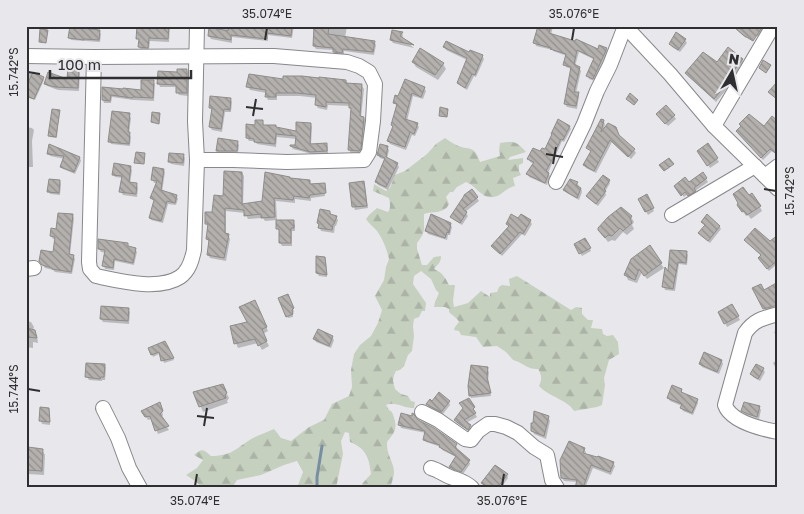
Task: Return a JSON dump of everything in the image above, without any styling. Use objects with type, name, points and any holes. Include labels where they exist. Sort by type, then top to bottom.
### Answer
[{"type":"street","points":[[94,57],[90,269],[96,276],[139,284],[163,284],[173,281],[182,276],[190,264],[194,250],[197,160],[195,121],[197,26]]},
{"type":"street","points":[[556,182],[584,124],[625,26],[670,74],[714,126],[778,189]]},
{"type":"street","points":[[714,126],[773,26]]},
{"type":"street","points":[[26,56],[274,56],[347,62],[369,72],[375,84],[369,152],[364,160],[287,162],[197,160]]},
{"type":"street","points":[[672,215],[760,171],[778,166]]},
{"type":"street","points":[[778,314],[759,319],[745,333],[725,405],[728,411],[737,418],[758,428],[778,432]]},
{"type":"street","points":[[102,408],[118,438],[129,468],[140,488]]},
{"type":"street","points":[[422,412],[438,420],[465,439],[471,440],[478,431],[488,424],[506,427],[518,433],[547,455],[552,480],[557,488]]},
{"type":"street","points":[[431,468],[464,481],[472,488]]},
{"type":"green space","points":[[445,138],[456,145],[473,150],[480,162],[500,156],[500,143],[515,143],[526,152],[510,157],[508,160],[523,158],[523,163],[519,165],[521,175],[513,178],[515,186],[497,196],[488,197],[466,182],[457,187],[453,192],[450,192],[446,197],[449,204],[447,207],[438,212],[424,214],[424,230],[417,243],[422,265],[427,265],[434,257],[441,256],[440,262],[434,269],[443,275],[449,285],[455,285],[454,307],[468,303],[481,291],[490,297],[490,293],[497,292],[502,285],[510,286],[509,279],[517,276],[571,310],[576,307],[582,308],[582,314],[588,320],[593,320],[591,328],[602,329],[603,334],[607,336],[613,335],[618,342],[619,354],[609,360],[604,378],[605,385],[602,405],[574,411],[568,404],[539,386],[541,378],[538,369],[513,360],[497,346],[483,347],[476,337],[461,335],[459,331],[454,330],[459,322],[458,320],[449,312],[449,309],[434,307],[439,293],[431,279],[421,271],[414,276],[413,284],[426,303],[425,311],[422,311],[419,317],[414,319],[412,351],[408,355],[404,366],[396,371],[393,381],[395,389],[415,402],[414,408],[393,404],[386,405],[392,412],[396,425],[387,443],[394,472],[391,488],[366,488],[362,484],[371,474],[368,459],[364,451],[350,442],[349,433],[345,432],[341,441],[343,454],[336,488],[297,488],[303,472],[297,461],[261,475],[237,480],[232,488],[203,488],[186,475],[197,468],[203,460],[194,455],[199,451],[204,451],[211,456],[230,453],[255,437],[274,429],[281,438],[291,441],[309,427],[324,420],[332,404],[349,396],[352,387],[351,370],[354,354],[360,345],[371,336],[382,310],[375,296],[384,280],[389,259],[381,237],[366,219],[377,208],[388,212],[390,209],[389,198],[373,191],[374,184],[386,191],[390,188],[395,175],[405,171]]},
{"type":"building","points":[[70,26],[82,26],[81,28],[100,30],[99,40],[68,38]]},
{"type":"building","points":[[137,26],[169,26],[168,39],[149,38],[148,48],[138,47],[139,39],[136,39]]},
{"type":"building","points":[[229,26],[292,26],[291,36],[267,33],[267,39],[231,35],[231,40],[208,36],[209,27],[228,31]]},
{"type":"building","points":[[314,26],[329,26],[328,34],[375,41],[373,52],[343,49],[342,53],[333,52],[333,48],[313,46]]},
{"type":"building","points":[[538,26],[551,26],[549,33],[575,41],[576,39],[598,49],[599,45],[607,48],[593,79],[586,76],[594,58],[577,50],[574,64],[580,67],[574,92],[579,92],[576,106],[564,104],[571,67],[563,65],[566,54],[533,43]]},
{"type":"building","points":[[733,26],[763,26],[753,41]]},
{"type":"building","points":[[40,29],[48,30],[46,43],[39,42]]},
{"type":"building","points":[[392,30],[403,32],[400,36],[414,45],[390,40]]},
{"type":"building","points":[[676,32],[686,39],[678,50],[669,44]]},
{"type":"building","points":[[446,41],[469,52],[470,50],[483,55],[475,75],[472,74],[465,88],[457,83],[467,58],[443,47]]},
{"type":"building","points":[[728,47],[743,59],[728,78],[730,80],[714,99],[685,73],[703,52],[717,62]]},
{"type":"building","points":[[420,48],[444,63],[435,75],[412,62]]},
{"type":"building","points":[[763,60],[771,65],[766,73],[759,68]]},
{"type":"building","points":[[68,68],[79,68],[78,88],[55,87],[44,84],[48,72],[67,79]]},
{"type":"building","points":[[177,69],[187,69],[187,93],[176,93],[176,85],[157,84],[158,71],[177,72]]},
{"type":"building","points":[[33,72],[44,77],[34,99],[26,96],[26,87]]},
{"type":"building","points":[[249,74],[283,79],[283,76],[319,77],[346,80],[346,83],[362,84],[360,116],[364,117],[361,149],[359,151],[348,150],[351,108],[349,108],[349,103],[326,102],[326,107],[315,105],[316,95],[297,93],[276,93],[276,97],[265,97],[266,90],[246,87]]},
{"type":"building","points":[[405,79],[425,87],[421,97],[412,93],[405,119],[418,123],[414,134],[410,132],[405,147],[387,141],[393,126],[391,125],[397,104],[393,103],[395,95],[398,96]]},
{"type":"building","points":[[141,80],[154,80],[153,98],[111,95],[110,101],[102,100],[102,87],[141,90]]},
{"type":"building","points":[[778,81],[778,100],[768,92]]},
{"type":"building","points":[[630,93],[638,100],[634,105],[626,99]]},
{"type":"building","points":[[210,96],[231,98],[230,110],[224,109],[221,129],[209,127],[212,108],[209,108]]},
{"type":"building","points":[[666,105],[675,115],[665,124],[656,114]]},
{"type":"building","points":[[440,107],[448,109],[447,117],[439,116]]},
{"type":"building","points":[[52,109],[60,110],[56,137],[48,136]]},
{"type":"building","points":[[112,111],[130,113],[129,144],[108,142]]},
{"type":"building","points":[[152,112],[160,113],[159,124],[151,122]]},
{"type":"building","points":[[749,114],[764,126],[772,116],[778,121],[778,155],[770,149],[761,158],[736,131],[741,126],[739,124]]},
{"type":"building","points":[[558,119],[570,126],[563,140],[561,139],[546,171],[549,173],[545,183],[526,174],[534,162],[527,159],[533,148],[540,151],[542,148],[545,149]]},
{"type":"building","points":[[601,119],[604,120],[601,132],[608,123],[616,127],[619,135],[635,149],[628,157],[610,140],[594,171],[583,165],[591,151],[586,148]]},
{"type":"building","points":[[255,120],[263,120],[263,125],[276,125],[276,127],[296,131],[296,122],[311,123],[310,144],[327,143],[327,151],[310,152],[290,146],[295,145],[296,136],[276,134],[275,144],[254,142],[254,139],[246,138],[246,124],[255,125]]},
{"type":"building","points":[[218,138],[238,141],[237,151],[216,151]]},
{"type":"building","points":[[708,143],[718,158],[707,166],[697,151]]},
{"type":"building","points":[[49,144],[80,157],[74,172],[60,167],[64,156],[47,154]]},
{"type":"building","points":[[380,144],[388,146],[386,157],[398,163],[386,187],[375,182],[385,158],[377,155]]},
{"type":"building","points":[[136,152],[145,153],[144,164],[134,163]]},
{"type":"building","points":[[169,153],[184,154],[183,163],[168,162]]},
{"type":"building","points":[[669,158],[674,164],[664,171],[659,165]]},
{"type":"building","points":[[114,163],[131,166],[129,182],[137,183],[136,194],[119,192],[122,176],[112,175]]},
{"type":"building","points":[[153,167],[164,169],[161,190],[177,195],[175,203],[167,201],[161,221],[149,218],[154,200],[150,198],[157,181],[151,180]]},
{"type":"building","points":[[224,171],[242,172],[242,204],[262,201],[265,172],[290,178],[310,180],[310,184],[325,183],[326,193],[310,195],[309,198],[294,196],[293,200],[274,198],[275,217],[261,218],[261,214],[244,216],[244,210],[225,208],[225,233],[229,234],[224,258],[207,255],[209,240],[206,239],[208,224],[205,224],[205,212],[212,212],[214,195],[223,196]]},
{"type":"building","points":[[703,172],[707,178],[694,188],[696,191],[688,196],[685,192],[681,196],[674,186],[685,177],[689,182]]},
{"type":"building","points":[[603,175],[610,180],[604,189],[606,191],[596,204],[586,196]]},
{"type":"building","points":[[49,179],[60,180],[59,193],[47,192]]},
{"type":"building","points":[[570,179],[578,182],[576,185],[581,188],[577,198],[563,190]]},
{"type":"building","points":[[364,181],[367,206],[352,207],[349,183]]},
{"type":"building","points":[[743,187],[749,195],[752,193],[761,206],[747,215],[737,205],[738,203],[733,194]]},
{"type":"building","points":[[472,189],[478,197],[463,209],[467,212],[460,223],[450,217],[464,195]]},
{"type":"building","points":[[647,194],[654,208],[645,212],[638,199]]},
{"type":"building","points":[[621,207],[632,216],[630,219],[632,223],[623,231],[620,228],[612,236],[608,235],[605,238],[598,228]]},
{"type":"building","points":[[320,209],[330,211],[330,214],[337,216],[332,230],[318,228],[319,224],[317,223]]},
{"type":"building","points":[[58,213],[73,214],[69,254],[74,255],[71,272],[52,269],[42,265],[39,261],[41,250],[53,252],[55,237],[50,236],[51,228],[56,229]]},
{"type":"building","points":[[431,214],[451,223],[449,233],[447,232],[445,238],[425,231]]},
{"type":"building","points":[[511,214],[518,218],[521,214],[531,220],[523,234],[520,232],[500,254],[491,246],[509,226],[506,224]]},
{"type":"building","points":[[707,214],[720,226],[708,241],[698,233],[705,225],[701,222]]},
{"type":"building","points":[[276,220],[294,220],[294,228],[291,228],[291,243],[279,243],[279,229],[276,229]]},
{"type":"building","points":[[755,228],[770,241],[778,235],[778,260],[767,269],[758,258],[761,255],[744,240]]},
{"type":"building","points":[[585,238],[591,248],[579,254],[574,244]]},
{"type":"building","points":[[98,239],[128,243],[128,246],[136,248],[133,263],[114,259],[113,268],[102,266],[105,250],[98,249]]},
{"type":"building","points":[[650,245],[662,263],[644,276],[639,269],[635,280],[624,275],[631,259]]},
{"type":"building","points":[[670,250],[687,251],[686,263],[678,262],[673,289],[662,287],[665,267],[668,271]]},
{"type":"building","points":[[316,256],[325,257],[327,275],[316,273]]},
{"type":"building","points":[[778,282],[778,305],[763,309],[752,288],[761,284],[764,290]]},
{"type":"building","points":[[288,294],[294,308],[292,310],[293,314],[286,317],[278,298]]},
{"type":"building","points":[[255,300],[267,327],[262,329],[267,341],[258,346],[255,339],[234,344],[230,326],[247,322],[239,307]]},
{"type":"building","points":[[732,304],[739,316],[724,324],[718,312]]},
{"type":"building","points":[[101,306],[129,308],[128,321],[100,319]]},
{"type":"building","points":[[26,328],[35,330],[37,338],[26,337]]},
{"type":"building","points":[[318,329],[333,336],[329,346],[313,339]]},
{"type":"building","points":[[165,341],[174,358],[161,361],[159,352],[151,355],[148,348]]},
{"type":"building","points":[[704,352],[722,360],[717,372],[699,364]]},
{"type":"building","points":[[86,363],[105,364],[104,377],[100,379],[85,377]]},
{"type":"building","points":[[756,364],[764,368],[758,379],[750,374]]},
{"type":"building","points":[[471,365],[488,367],[487,377],[491,393],[469,396],[468,386]]},
{"type":"building","points":[[223,384],[227,393],[225,395],[226,398],[199,407],[193,392]]},
{"type":"building","points":[[672,385],[682,389],[681,392],[698,399],[692,413],[680,408],[682,404],[667,398]]},
{"type":"building","points":[[439,392],[450,401],[441,412],[426,404],[430,399],[432,401]]},
{"type":"building","points":[[469,398],[475,407],[473,409],[476,413],[464,420],[471,425],[468,430],[454,420],[463,408],[459,403]]},
{"type":"building","points":[[160,402],[163,411],[160,414],[169,426],[155,431],[150,416],[145,417],[141,411]]},
{"type":"building","points":[[744,402],[760,406],[757,417],[741,411]]},
{"type":"building","points":[[40,407],[49,408],[50,422],[39,421]]},
{"type":"building","points":[[534,411],[549,416],[544,436],[531,431]]},
{"type":"building","points":[[401,413],[412,416],[412,413],[414,414],[418,420],[434,428],[457,444],[455,447],[470,460],[461,472],[449,467],[456,456],[439,447],[440,445],[423,440],[425,431],[398,425]]},
{"type":"building","points":[[569,441],[585,448],[583,453],[614,462],[610,472],[591,465],[583,488],[575,488],[577,480],[561,478],[560,460]]},
{"type":"building","points":[[28,447],[43,449],[42,471],[26,470]]},
{"type":"building","points":[[495,465],[508,474],[497,488],[489,488],[481,483]]},
{"type":"waterway","points":[[317,488],[322,446]]}]
